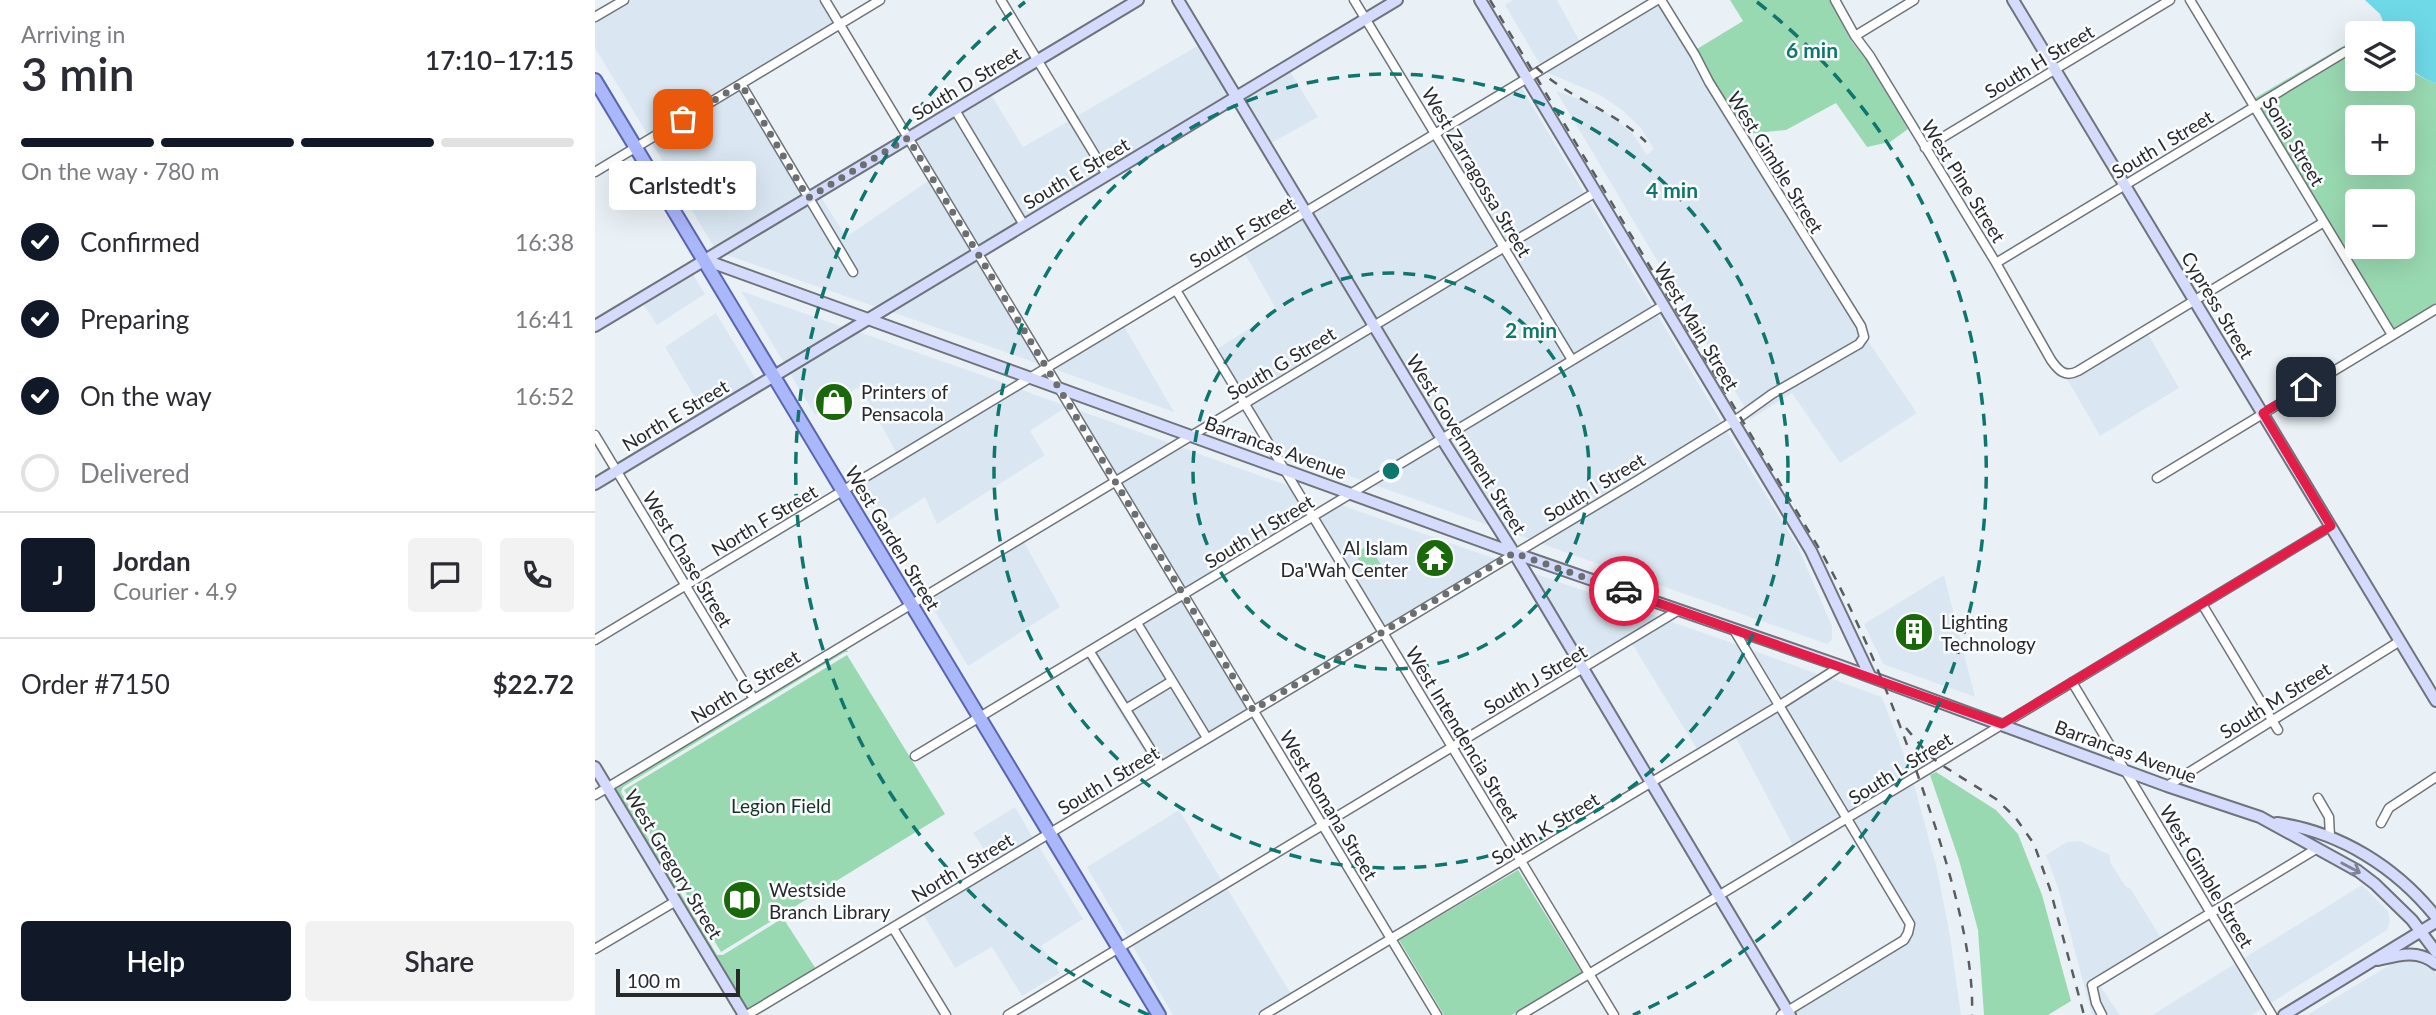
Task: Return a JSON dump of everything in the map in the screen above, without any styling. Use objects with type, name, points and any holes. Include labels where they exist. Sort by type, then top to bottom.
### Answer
[{"type":"main road","name":"West Garden Street","points":[[595,80],[1159,1015]]},
{"type":"street","points":[[595,17],[624,0]]},
{"type":"street","name":"West Romana Street","points":[[825,0],[1437,1015]]},
{"type":"street","points":[[595,172],[880,0]]},
{"type":"street","points":[[1001,0],[1107,175]]},
{"type":"street","name":"South D Street","points":[[595,326],[1138,0]]},
{"type":"street","name":"West Government Street","points":[[1178,0],[1442,439],[1514,553],[1786,1014]]},
{"type":"street","name":"West Zarragossa Street","points":[[1354,0],[1572,360]]},
{"type":"street","name":"South E Street","points":[[773,377],[1397,0]]},
{"type":"street","name":"West Main Street","points":[[1480,0],[1819,564],[1870,676]]},
{"type":"street","name":"South F Street","points":[[842,491],[1659,0]]},
{"type":"street","name":"West Gimble Street","points":[[1659,0],[1861,326],[1864,339]]},
{"type":"street","name":"West Pine Street","points":[[1835,0],[1996,263],[2051,360],[2062,373],[2069,375],[2195,300]]},
{"type":"street","points":[[1855,36],[1914,0]]},
{"type":"street","name":"Cypress Street","points":[[2013,0],[2436,701]]},
{"type":"street","name":"South H Street","points":[[1925,148],[2170,0]]},
{"type":"street","name":"Sonia Street","points":[[2190,0],[2392,335]]},
{"type":"street","name":"South I Street","points":[[1996,263],[2345,52]]},
{"type":"street","points":[[741,84],[853,272]]},
{"type":"street","points":[[955,110],[1024,225]]},
{"type":"street","name":"South G Street","points":[[911,605],[1595,192]]},
{"type":"street","points":[[2195,300],[2324,222]]},
{"type":"street","name":"Barrancas Avenue","points":[[705,260],[1514,553],[1870,676],[2167,786],[2271,822],[2299,826],[2330,836],[2396,876],[2421,899],[2436,919]]},
{"type":"street","name":"West Intendencia Street","points":[[1176,290],[1614,1015]]},
{"type":"street","name":"South H Street","points":[[915,757],[1664,305]]},
{"type":"street","points":[[2157,478],[2436,309]]},
{"type":"street","name":"South I Street","points":[[1050,833],[1734,421],[1772,394],[1848,352],[1864,339]]},
{"type":"street","name":"North E Street","points":[[595,484],[773,377]]},
{"type":"street","name":"West Chase Street","points":[[595,435],[754,699]]},
{"type":"street","name":"North F Street","points":[[595,640],[842,491]]},
{"type":"street","name":"South L Street","points":[[1521,1015],[2331,526]]},
{"type":"street","points":[[2201,604],[2278,730]]},
{"type":"street","name":"North G Street","points":[[595,795],[911,605]]},
{"type":"street","name":"South J Street","points":[[1007,1015],[1679,610]]},
{"type":"street","points":[[1137,623],[1207,738]]},
{"type":"street","points":[[1734,630],[1908,920],[1908,933],[1904,940],[1786,1014]]},
{"type":"street","name":"South M Street","points":[[2167,786],[2400,641]]},
{"type":"street","points":[[1090,652],[1161,766]]},
{"type":"street","name":"South K Street","points":[[1265,1015],[1780,705],[1840,666]]},
{"type":"street","points":[[1126,709],[1172,681]]},
{"type":"street","name":"West Gimble Street","points":[[2072,682],[2272,1015]]},
{"type":"street","name":"West Gregory Street","points":[[595,768],[745,1015]]},
{"type":"street","points":[[2381,823],[2389,808],[2436,777]]},
{"type":"street","points":[[2318,798],[2329,817],[2330,836]]},
{"type":"street","name":"Barrancas Avenue","points":[[2271,822],[2358,871],[2375,884],[2394,900],[2436,952]]},
{"type":"street","name":"North I Street","points":[[745,1015],[1050,833]]},
{"type":"street","points":[[2102,1015],[2095,1003],[2092,985],[2316,849]]},
{"type":"street","points":[[595,950],[676,901]]},
{"type":"street","points":[[2284,1015],[2421,931],[2436,919]]},
{"type":"street","points":[[893,928],[946,1015]]},
{"type":"street","points":[[2369,963],[2403,954],[2415,954],[2436,964]]},
{"type":"shaded area","points":[[632,0],[819,0],[833,23],[648,135],[595,48],[595,22]]},
{"type":"shaded area","points":[[1513,0],[1557,0],[1580,42],[1541,66],[1505,5]]},
{"type":"shaded area","points":[[1658,5],[1859,334],[1856,341],[1745,408],[1556,91],[1593,104],[1614,118],[1633,134],[1647,155],[1654,149],[1640,127],[1622,110],[1600,95],[1546,72]]},
{"type":"shaded area","points":[[1199,45],[1230,96],[1109,169],[1077,116]]},
{"type":"shaded area","points":[[1289,70],[1318,117],[1270,144],[1242,98]]},
{"type":"shaded area","points":[[1521,87],[1585,194],[1506,241],[1442,135]]},
{"type":"shaded area","points":[[739,90],[802,197],[715,249],[652,143]]},
{"type":"shaded area","points":[[990,93],[1023,147],[1069,121],[1101,174],[979,246],[914,139]]},
{"type":"shaded area","points":[[1433,140],[1497,246],[1376,320],[1312,214]]},
{"type":"shaded area","points":[[928,181],[971,251],[879,308],[724,254],[806,204],[852,278],[859,273],[814,199],[820,195],[846,237]]},
{"type":"shaded area","points":[[1589,201],[1653,307],[1574,354],[1510,248]]},
{"type":"shaded area","points":[[1304,219],[1368,325],[1247,397],[1217,349],[1277,311],[1245,254]]},
{"type":"shaded area","points":[[1502,253],[1566,359],[1444,433],[1380,327]]},
{"type":"shaded area","points":[[975,259],[1039,364],[889,311]]},
{"type":"shaded area","points":[[692,273],[705,294],[657,325],[642,303]]},
{"type":"shaded area","points":[[741,291],[846,328],[785,365]]},
{"type":"shaded area","points":[[716,313],[757,381],[704,413],[665,347]]},
{"type":"shaded area","points":[[1657,314],[1722,423],[1529,539],[1506,531],[1448,440]]},
{"type":"shaded area","points":[[1124,326],[1174,412],[1054,369]]},
{"type":"shaded area","points":[[856,331],[1010,385],[897,454],[860,386],[815,415],[789,372]]},
{"type":"shaded area","points":[[1372,332],[1436,438],[1364,481],[1279,451],[1251,405]]},
{"type":"shaded area","points":[[2148,334],[2179,388],[2100,436],[2067,379],[2071,380]]},
{"type":"shaded area","points":[[1868,341],[1917,413],[1840,463],[1792,393],[1751,419],[1749,416],[1774,398],[1851,355]]},
{"type":"shaded area","points":[[1020,389],[1065,408],[1030,431],[1045,455],[937,524],[925,497],[882,525],[858,486]]},
{"type":"shaded area","points":[[1078,410],[1170,443],[1117,475]]},
{"type":"shaded area","points":[[1726,430],[1798,547],[1832,626],[1832,640],[1827,644],[1539,543]]},
{"type":"shaded area","points":[[1440,445],[1491,526],[1374,485]]},
{"type":"shaded area","points":[[1180,447],[1289,486],[1307,516],[1185,589],[1121,483]]},
{"type":"shaded area","points":[[1341,505],[1496,559],[1385,626],[1319,518]]},
{"type":"shaded area","points":[[1024,542],[1060,607],[968,666],[928,600]]},
{"type":"shaded area","points":[[1530,572],[1659,617],[1584,663]]},
{"type":"shaded area","points":[[1944,575],[1975,697],[1883,664],[1864,624]]},
{"type":"shaded area","points":[[1182,601],[1247,709],[1153,766],[1086,659]]},
{"type":"shaded area","points":[[1669,621],[1738,645],[1773,704],[1697,749],[1632,644]]},
{"type":"shaded area","points":[[1752,650],[1820,675],[1782,699]]},
{"type":"shaded area","points":[[1830,678],[1882,697],[1912,776],[1850,812],[1786,706]]},
{"type":"shaded area","points":[[1778,711],[1842,817],[1794,847],[1735,736]]},
{"type":"shaded area","points":[[1914,784],[1937,869],[1961,1015],[1795,1015],[1794,1012],[1912,938],[1912,917],[1854,820]]},
{"type":"shaded area","points":[[1015,807],[1033,838],[993,862],[973,833]]},
{"type":"shaded area","points":[[1179,810],[1222,881],[1128,938],[1087,867]]},
{"type":"shaded area","points":[[2080,841],[2110,855],[2110,862],[2126,887],[2130,888],[2161,938],[2087,982],[2088,995],[2097,1015],[2092,1015],[2058,888],[2046,855],[2067,842]]},
{"type":"shaded area","points":[[1038,845],[1083,919],[1041,946],[1060,973],[1022,996],[992,947],[955,968],[923,914]]},
{"type":"shaded area","points":[[2362,885],[2388,911],[2390,921],[2387,930],[2271,1003],[2244,958]]},
{"type":"shaded area","points":[[1227,888],[1291,994],[1256,1015],[1173,1015],[1132,945]]},
{"type":"shaded area","points":[[2404,960],[2419,961],[2436,972],[2436,1015],[2307,1015],[2391,964]]},
{"type":"shaded area","points":[[2236,963],[2262,1008],[2252,1015],[2152,1015]]},
{"type":"shaded area","points":[[2125,970],[2101,987],[2120,1015],[2107,1015],[2096,987]]},
{"type":"green space","points":[[1730,0],[1830,0],[1852,42],[1866,59],[1908,129],[1890,142],[1867,147],[1836,103],[1786,130],[1747,134],[1697,49],[1743,21]]},
{"type":"green space","points":[[2345,45],[2345,91],[2415,91],[2415,74],[2436,84],[2436,315],[2399,337],[2352,259],[2415,259],[2415,189],[2345,189],[2345,247],[2255,98]]},
{"type":"green space","points":[[1368,545],[1384,569],[1370,578],[1355,554]]},
{"type":"green space","points":[[846,649],[848,652],[623,787],[621,792],[717,955],[723,955],[783,918],[816,969],[747,1010],[613,789]]},
{"type":"green space","name":"Legion Field","points":[[847,655],[945,814],[721,952],[624,790]]},
{"type":"green space","points":[[1936,772],[1996,810],[2018,834],[2042,895],[2071,1001],[2048,1015],[1984,1015],[1978,930],[1959,860],[1930,775]]},
{"type":"green space","points":[[1518,870],[1582,973],[1512,1015],[1444,1015],[1399,940]]},
{"type":"water","points":[[2365,0],[2436,0],[2436,84],[2415,72],[2415,21],[2383,21],[2380,14]]},
{"type":"railway","points":[[1490,0],[1823,555],[1857,622],[1900,726],[1943,853],[1966,946],[1972,1015]]},
{"type":"railway","points":[[1536,67],[1563,88],[1633,130],[1646,142]]},
{"type":"railway","points":[[1906,728],[1940,764],[1996,799],[2015,817],[2034,844],[2050,889],[2084,1015]]},
{"type":"way so far","points":[[683,119],[741,84],[808,198],[908,138],[1253,710],[1514,553],[1624,591]]},
{"type":"place","name":"Carlstedt's","points":[[683,119]]},
{"type":"place","name":"Printers of Pensacola","points":[[834,402]]},
{"type":"place","name":"Al Islam Da'Wah Center","points":[[1435,558]]},
{"type":"place","name":"Lighting Technology","points":[[1914,632]]},
{"type":"place","name":"Westside Branch Library","points":[[742,900]]},
{"type":"route","points":[[1624,591],[2002,724],[2331,526],[2263,413],[2306,387]]}]
